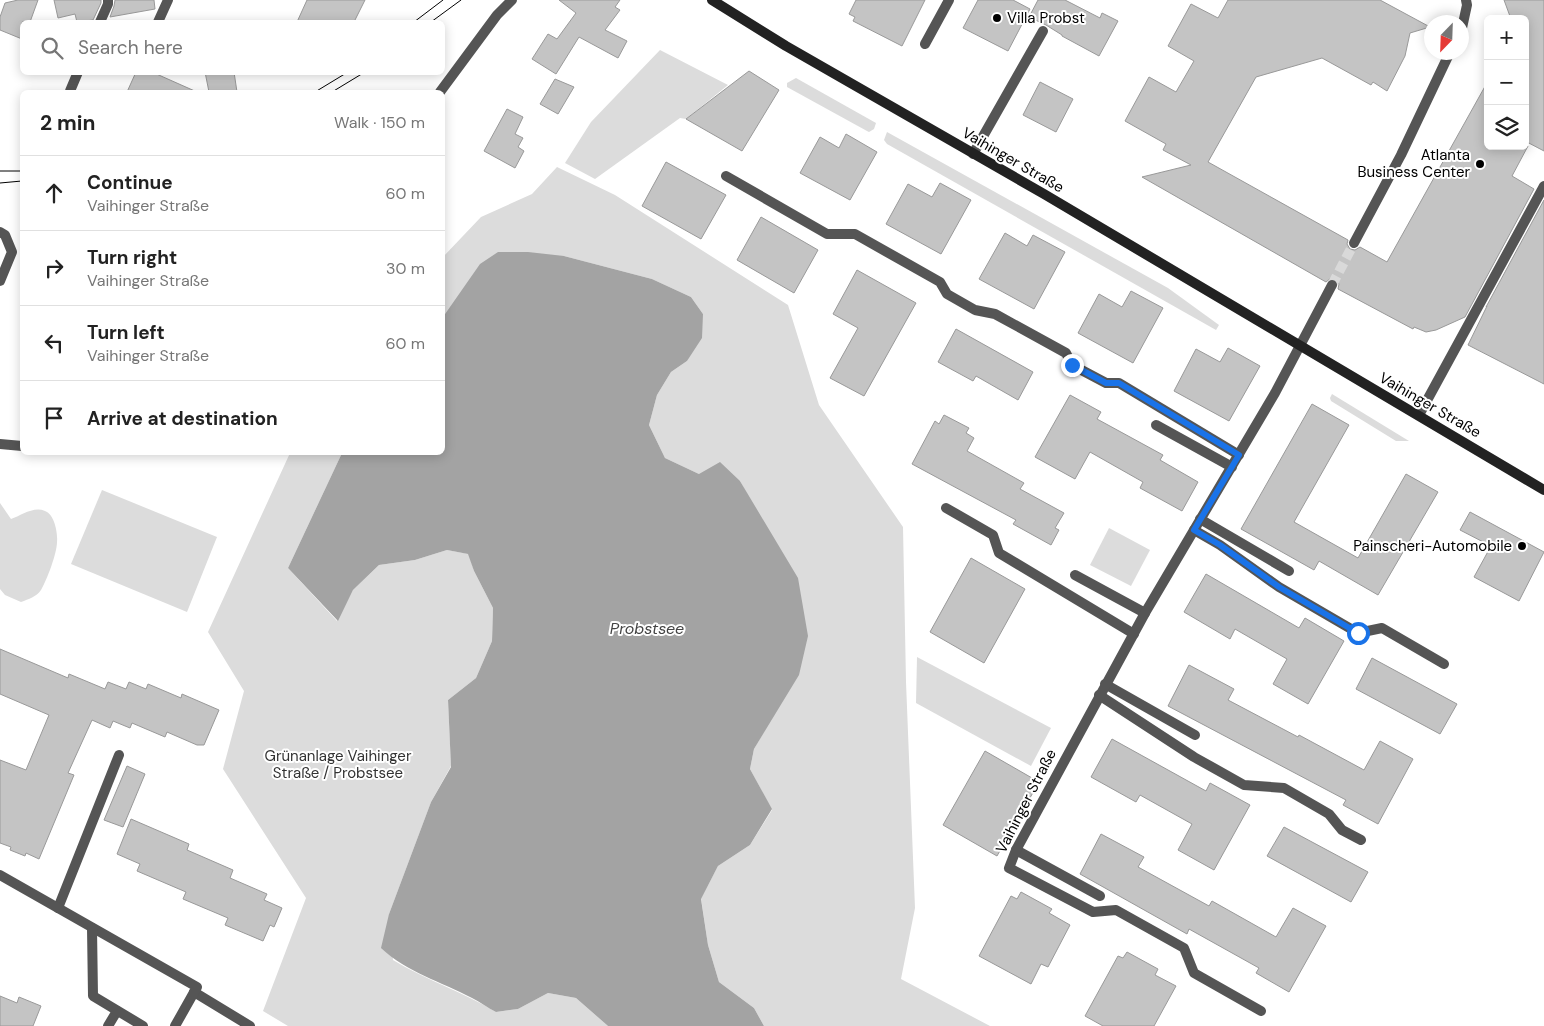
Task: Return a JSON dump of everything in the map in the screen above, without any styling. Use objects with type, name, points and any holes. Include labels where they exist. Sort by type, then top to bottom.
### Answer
[{"type":"main road","name":"Vaihinger Straße","points":[[712,0],[786,46],[1053,199],[1544,490]]},
{"type":"street","points":[[101,20],[108,0]]},
{"type":"street","points":[[159,20],[168,0]]},
{"type":"street","points":[[442,90],[498,15],[512,0]]},
{"type":"street","points":[[925,44],[949,0]]},
{"type":"street","points":[[1465,15],[1466,0]]},
{"type":"street","points":[[973,154],[1043,31]]},
{"type":"street","points":[[1354,244],[1401,155],[1446,60]]},
{"type":"street","points":[[70,90],[77,75]]},
{"type":"street","points":[[726,176],[827,234],[855,234],[940,282],[947,294],[975,310],[995,314],[1066,353],[1072,365],[1106,383],[1119,383],[1239,455]]},
{"type":"street","points":[[1419,415],[1544,186]]},
{"type":"street","points":[[0,232],[5,235],[12,252],[0,281]]},
{"type":"street","points":[[1300,347],[1332,286]]},
{"type":"street","name":"Vaihinger Straße","points":[[1261,1011],[1194,973],[1184,948],[1116,910],[1093,912],[1009,868],[1016,850],[1105,684],[1300,347]]},
{"type":"street","points":[[1156,425],[1232,467]]},
{"type":"street","points":[[0,444],[20,446]]},
{"type":"street","points":[[946,508],[993,536],[999,553],[1134,634]]},
{"type":"street","points":[[1200,519],[1289,571]]},
{"type":"street","points":[[1194,530],[1220,545],[1279,587],[1358,633],[1382,628],[1444,664]]},
{"type":"street","points":[[1076,575],[1145,613]]},
{"type":"street","points":[[1105,684],[1195,735]]},
{"type":"street","points":[[1099,695],[1194,757],[1244,785],[1284,788],[1330,814],[1342,830],[1361,840]]},
{"type":"street","points":[[58,908],[119,755]]},
{"type":"street","points":[[1016,850],[1100,896]]},
{"type":"street","points":[[0,875],[197,987],[175,1026]]},
{"type":"street","points":[[92,928],[93,996],[143,1026]]},
{"type":"street","points":[[194,992],[250,1026]]},
{"type":"street","points":[[108,1026],[117,1011]]},
{"type":"green space","points":[[660,50],[728,85],[686,119],[680,118],[595,179],[565,163],[591,122]]},
{"type":"green space","points":[[796,78],[876,123],[874,129],[869,132],[787,87],[787,83]]},
{"type":"green space","points":[[887,132],[1168,288],[1219,325],[1216,330],[887,144],[884,140]]},
{"type":"green space","points":[[557,167],[615,195],[788,305],[819,405],[903,527],[906,682],[915,908],[901,979],[990,1026],[764,1026],[754,1008],[719,982],[708,945],[701,898],[718,866],[750,845],[772,810],[750,769],[754,749],[773,716],[765,527],[740,481],[699,474],[665,458],[649,425],[657,395],[671,372],[687,361],[703,314],[691,297],[652,279],[564,256],[445,316],[445,255],[481,217],[532,194]]},
{"type":"green space","points":[[1332,394],[1409,441],[1396,441],[1331,401]]},
{"type":"green space","name":"Grünanlage Vaihinger Straße / Probstsee","points":[[289,455],[341,455],[288,568],[337,621],[353,590],[379,565],[415,560],[447,550],[469,554],[474,571],[493,608],[492,641],[476,678],[448,700],[451,766],[431,802],[389,914],[393,960],[496,1012],[518,1009],[548,993],[576,998],[608,1026],[288,1026],[263,1011],[306,898],[223,769],[244,691],[208,632]]},
{"type":"green space","points":[[102,490],[217,537],[187,612],[71,564]]},
{"type":"green space","points":[[0,503],[11,519],[36,510],[45,511],[53,519],[56,529],[57,547],[43,586],[32,598],[21,602],[5,595],[0,589]]},
{"type":"green space","points":[[1109,528],[1150,550],[1131,586],[1090,565]]},
{"type":"green space","points":[[917,657],[1051,728],[1031,766],[916,703]]},
{"type":"water","name":"Probstsee","points":[[498,252],[528,252],[564,256],[652,279],[691,297],[703,314],[702,338],[687,361],[671,372],[657,395],[649,425],[665,458],[699,474],[720,462],[740,481],[798,578],[808,636],[799,675],[754,749],[750,769],[772,809],[750,845],[718,866],[701,899],[708,945],[719,982],[754,1008],[764,1026],[608,1026],[576,998],[548,993],[518,1009],[496,1012],[472,998],[402,964],[381,948],[389,914],[431,802],[451,767],[448,700],[476,678],[492,641],[493,608],[474,571],[468,554],[447,550],[415,560],[379,565],[353,590],[338,621],[288,568],[341,455],[445,455],[445,314],[480,264]]},
{"type":"building","points":[[18,0],[38,0],[31,20],[20,20],[20,38],[0,30],[0,17],[5,3]]},
{"type":"building","points":[[54,0],[101,0],[93,20],[76,20],[75,14],[58,18]]},
{"type":"building","points":[[115,0],[154,0],[155,9],[110,17]]},
{"type":"building","points":[[307,0],[365,0],[355,20],[298,20]]},
{"type":"building","points":[[559,0],[620,0],[615,7],[620,10],[605,30],[627,41],[618,58],[579,37],[556,74],[532,59],[548,34],[557,39],[576,13]]},
{"type":"building","points":[[856,0],[925,0],[902,46],[853,21],[855,17],[849,14]]},
{"type":"building","name":"Villa Probst","points":[[978,0],[1013,0],[1030,9],[1008,51],[963,28]]},
{"type":"building","points":[[1038,0],[1065,0],[1100,18],[1102,13],[1118,21],[1099,56],[1029,17]]},
{"type":"building","name":"Atlanta Business Center","points":[[1228,0],[1380,0],[1424,24],[1424,29],[1410,33],[1405,56],[1387,91],[1373,82],[1371,85],[1322,58],[1256,77],[1208,162],[1348,240],[1347,244],[1350,249],[1355,250],[1360,247],[1387,262],[1484,88],[1484,150],[1526,150],[1512,176],[1534,189],[1465,317],[1436,330],[1426,332],[1414,327],[1413,329],[1338,289],[1339,284],[1336,279],[1331,278],[1326,282],[1142,177],[1191,165],[1163,150],[1166,144],[1125,121],[1149,77],[1176,92],[1194,61],[1168,46],[1191,4],[1218,18]]},
{"type":"building","points":[[1504,0],[1544,0],[1544,151],[1529,143],[1529,15],[1510,15]]},
{"type":"building","points":[[749,71],[779,90],[742,151],[686,119]]},
{"type":"building","points":[[135,75],[159,75],[192,90],[128,90]]},
{"type":"building","points":[[206,75],[234,75],[237,90],[209,90]]},
{"type":"building","points":[[555,79],[574,87],[558,114],[540,104]]},
{"type":"building","points":[[1040,82],[1073,99],[1056,132],[1023,115]]},
{"type":"building","points":[[507,109],[523,117],[515,134],[523,138],[518,147],[524,151],[515,168],[484,151]]},
{"type":"building","points":[[846,134],[877,152],[850,200],[800,173],[820,137],[839,148]]},
{"type":"building","points":[[666,162],[726,195],[701,239],[642,206]]},
{"type":"building","points":[[940,183],[971,200],[941,254],[886,224],[908,184],[932,197]]},
{"type":"building","points":[[1544,200],[1544,384],[1468,345],[1486,307]]},
{"type":"building","points":[[761,217],[818,250],[794,293],[737,260]]},
{"type":"building","points":[[1005,233],[1027,246],[1033,235],[1065,252],[1034,309],[979,279]]},
{"type":"building","points":[[857,270],[916,303],[864,396],[830,378],[858,328],[833,314]]},
{"type":"building","points":[[1131,291],[1163,308],[1133,363],[1078,333],[1099,294],[1122,307]]},
{"type":"building","points":[[956,329],[1033,372],[1018,400],[976,376],[973,381],[938,362]]},
{"type":"building","points":[[1228,348],[1260,366],[1229,421],[1174,391],[1196,349],[1220,362]]},
{"type":"building","points":[[1070,395],[1101,412],[1097,419],[1163,455],[1160,460],[1198,482],[1182,511],[1140,488],[1143,482],[1090,452],[1075,479],[1035,457]]},
{"type":"building","points":[[1312,404],[1349,425],[1294,522],[1358,558],[1406,474],[1438,492],[1378,595],[1319,561],[1314,570],[1241,529]]},
{"type":"building","points":[[944,415],[969,428],[966,433],[974,438],[967,451],[1024,483],[1020,489],[1064,513],[1055,528],[1059,530],[1051,545],[1013,524],[1016,520],[912,464],[935,421],[939,424]]},
{"type":"building","points":[[1470,512],[1544,552],[1519,601],[1474,577],[1491,546],[1460,530]]},
{"type":"building","points":[[971,558],[1025,589],[984,663],[930,632]]},
{"type":"building","points":[[1206,574],[1299,628],[1305,618],[1344,641],[1308,704],[1273,684],[1287,659],[1235,629],[1230,639],[1184,612]]},
{"type":"building","points":[[0,649],[68,678],[69,674],[105,689],[108,682],[126,689],[129,682],[146,689],[148,684],[181,698],[182,694],[219,710],[204,745],[197,745],[167,732],[165,737],[132,723],[130,728],[113,721],[110,728],[92,720],[68,773],[74,775],[39,859],[26,853],[25,856],[10,850],[11,847],[0,843],[0,760],[26,770],[49,715],[0,694]]},
{"type":"building","points":[[1372,658],[1457,704],[1440,734],[1356,689]]},
{"type":"building","points":[[1189,665],[1234,689],[1228,700],[1364,770],[1380,741],[1413,759],[1378,824],[1343,805],[1346,800],[1168,706]]},
{"type":"building","points":[[1112,739],[1206,791],[1210,783],[1250,805],[1214,870],[1178,850],[1192,824],[1140,795],[1136,802],[1091,777]]},
{"type":"building","points":[[985,751],[1039,782],[997,856],[943,825]]},
{"type":"building","points":[[127,766],[145,774],[123,827],[104,820]]},
{"type":"building","points":[[131,819],[189,844],[187,850],[233,870],[230,878],[267,894],[264,900],[282,908],[274,927],[270,925],[263,941],[225,925],[228,918],[183,899],[186,892],[137,871],[140,864],[117,854]]},
{"type":"building","points":[[1284,827],[1368,872],[1351,902],[1267,856]]},
{"type":"building","points":[[1101,834],[1144,857],[1138,867],[1209,906],[1212,901],[1276,937],[1293,908],[1326,926],[1289,992],[1256,973],[1259,968],[1189,929],[1187,934],[1080,874]]},
{"type":"building","points":[[1021,892],[1052,909],[1049,913],[1070,925],[1048,967],[1041,964],[1031,984],[979,956],[1011,896],[1017,899]]},
{"type":"building","points":[[1127,952],[1158,969],[1155,975],[1176,986],[1154,1026],[1103,1026],[1085,1016],[1118,956],[1123,958]]},
{"type":"building","points":[[0,996],[17,1003],[19,997],[41,1006],[33,1026],[0,1026]]},
{"type":"tunnel","points":[[1332,285],[1354,243]]},
{"type":"tram line","points":[[417,20],[443,0]]},
{"type":"tram line","points":[[434,20],[461,0]]},
{"type":"tram line","points":[[318,90],[343,75]]},
{"type":"tram line","points":[[335,90],[360,75]]},
{"type":"tram line","points":[[0,171],[20,171]]},
{"type":"tram line","points":[[0,183],[20,181]]},
{"type":"place","name":"Villa Probst","points":[[997,18]]},
{"type":"place","name":"Atlanta Business Center","points":[[1480,164]]},
{"type":"place","name":"Painscheri-Automobile","points":[[1522,546]]},
{"type":"route","points":[[1072,365],[1106,383],[1119,383],[1239,455],[1194,530],[1220,545],[1279,587],[1358,633]]}]
